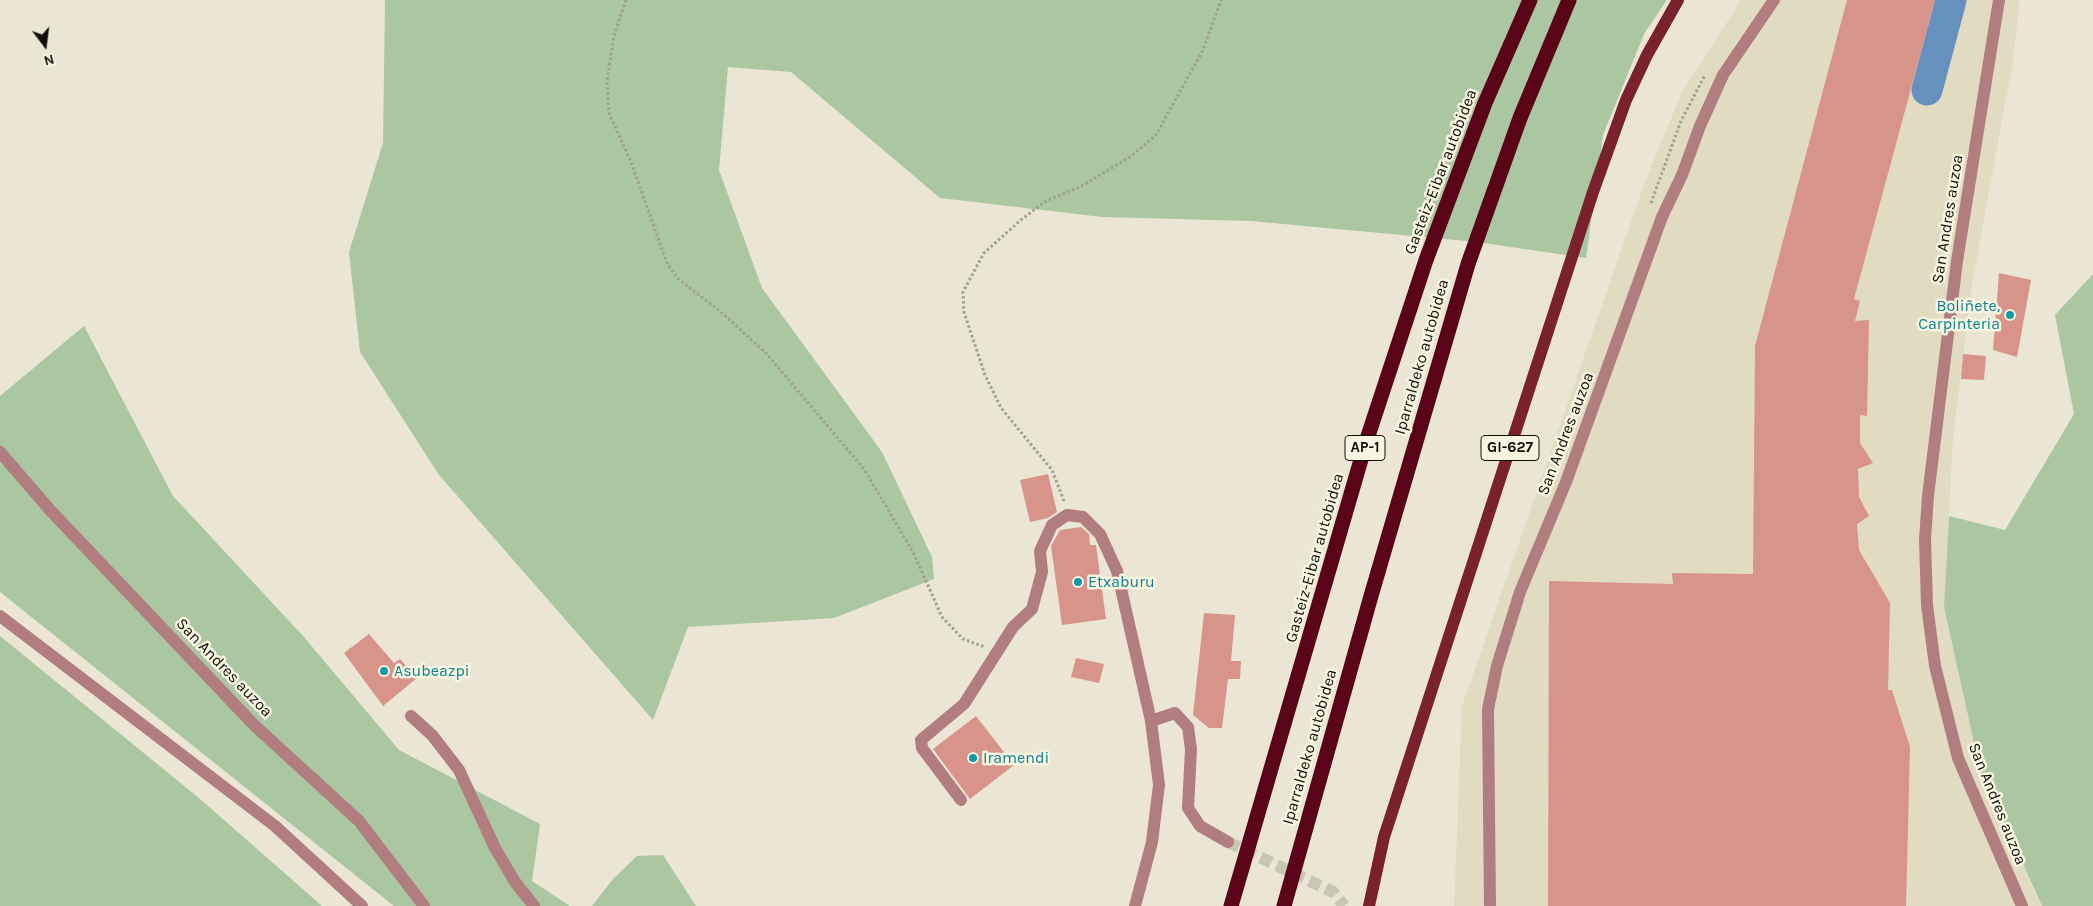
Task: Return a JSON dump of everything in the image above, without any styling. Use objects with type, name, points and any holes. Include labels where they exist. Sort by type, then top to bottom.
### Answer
[{"type":"highway","name":"Gasteiz-Eibar autobidea","points":[[1231,906],[1367,439],[1423,270],[1485,102],[1530,0]]},
{"type":"highway","name":"Iparraldeko autobidea","points":[[1284,906],[1371,596],[1468,264],[1520,118],[1569,0]]},
{"type":"main road","name":"GI-627","points":[[1369,906],[1384,837],[1593,192],[1626,100],[1678,0]]},
{"type":"street","name":"San Andres auzoa","points":[[1490,906],[1488,709],[1497,666],[1520,592],[1569,473],[1662,217],[1682,176],[1700,126],[1723,75],[1774,0]]},
{"type":"street","name":"San Andres auzoa","points":[[1999,0],[1957,261],[1924,540],[1927,605],[1935,666],[1958,758],[2022,906]]},
{"type":"street","name":"San Andres auzoa","points":[[0,452],[57,517],[254,725],[359,821],[424,906]]},
{"type":"street","points":[[961,800],[922,748],[921,740],[964,704],[1013,627],[1032,609],[1042,572],[1040,551],[1052,525],[1067,515],[1083,517],[1100,534],[1110,551],[1125,597],[1136,663],[1151,721],[1160,785],[1152,842],[1135,906]]},
{"type":"street","points":[[0,616],[275,826],[362,906]]},
{"type":"street","points":[[1151,721],[1175,713],[1188,727],[1191,749],[1188,808],[1200,826],[1228,842]]},
{"type":"street","points":[[411,716],[435,739],[459,770],[495,848],[515,882],[534,906]]},
{"type":"path","points":[[626,0],[614,36],[607,81],[609,113],[631,162],[667,264],[677,278],[721,312],[766,353],[864,468],[913,552],[942,617],[963,639],[998,651]]},
{"type":"path","points":[[1067,515],[1059,486],[1052,470],[1001,408],[985,375],[964,312],[963,292],[984,253],[1022,219],[1046,201],[1080,187],[1130,157],[1156,135],[1203,50],[1221,0]]},
{"type":"shaded area","points":[[1741,0],[2020,0],[2013,60],[1972,285],[1953,440],[1944,607],[1980,770],[2041,906],[1454,906],[1462,706],[1646,179],[1682,92]]},
{"type":"green space","points":[[385,0],[1667,0],[1644,34],[1603,135],[1586,258],[1477,242],[1251,221],[1102,217],[940,198],[791,72],[728,67],[719,170],[762,288],[882,452],[932,557],[934,579],[834,618],[688,627],[653,720],[439,475],[360,352],[349,252],[383,143]]},
{"type":"green space","points":[[2093,274],[2093,906],[2042,906],[1980,770],[1944,607],[1949,516],[2005,530],[2074,414],[2055,315]]},
{"type":"green space","points":[[84,326],[173,496],[304,637],[399,750],[540,824],[532,881],[570,906],[394,906],[0,592],[0,396]]},
{"type":"green space","points":[[0,636],[199,798],[322,906],[0,906]]},
{"type":"green space","points":[[663,855],[696,906],[592,906],[613,879],[637,856]]},
{"type":"building","points":[[1847,0],[1935,0],[1854,299],[1860,301],[1855,321],[1869,320],[1867,416],[1860,415],[1860,443],[1873,463],[1858,469],[1859,497],[1869,516],[1857,524],[1859,550],[1890,603],[1888,690],[1892,690],[1910,747],[1906,906],[1548,906],[1549,581],[1673,584],[1672,573],[1753,574],[1755,346]]},
{"type":"building","name":"Boliñete, Carpinteria","points":[[1999,273],[2031,280],[2017,357],[1993,350]]},
{"type":"building","points":[[1963,354],[1986,356],[1984,380],[1961,379]]},
{"type":"building","points":[[1048,474],[1057,512],[1048,518],[1030,522],[1020,480]]},
{"type":"building","name":"Etxaburu","points":[[1081,527],[1089,534],[1090,545],[1096,545],[1106,619],[1062,625],[1051,546],[1060,530]]},
{"type":"building","points":[[1204,613],[1235,615],[1231,661],[1241,661],[1240,679],[1228,679],[1222,728],[1209,728],[1193,715]]},
{"type":"building","name":"Asubeazpi","points":[[369,634],[394,663],[400,659],[417,678],[383,706],[344,653]]},
{"type":"building","points":[[1076,658],[1104,664],[1099,683],[1071,677]]},
{"type":"building","name":"Iramendi","points":[[976,716],[1014,765],[970,799],[933,749]]},
{"type":"waterway","points":[[1927,90],[1951,0]]},
{"type":"tunnel","points":[[1228,842],[1333,892],[1344,906]]},
{"type":"place","name":"Boliñete, Carpinteria","points":[[2010,315]]},
{"type":"place","name":"Etxaburu","points":[[1078,582]]},
{"type":"place","name":"Asubeazpi","points":[[384,671]]},
{"type":"place","name":"Iramendi","points":[[973,758]]}]
